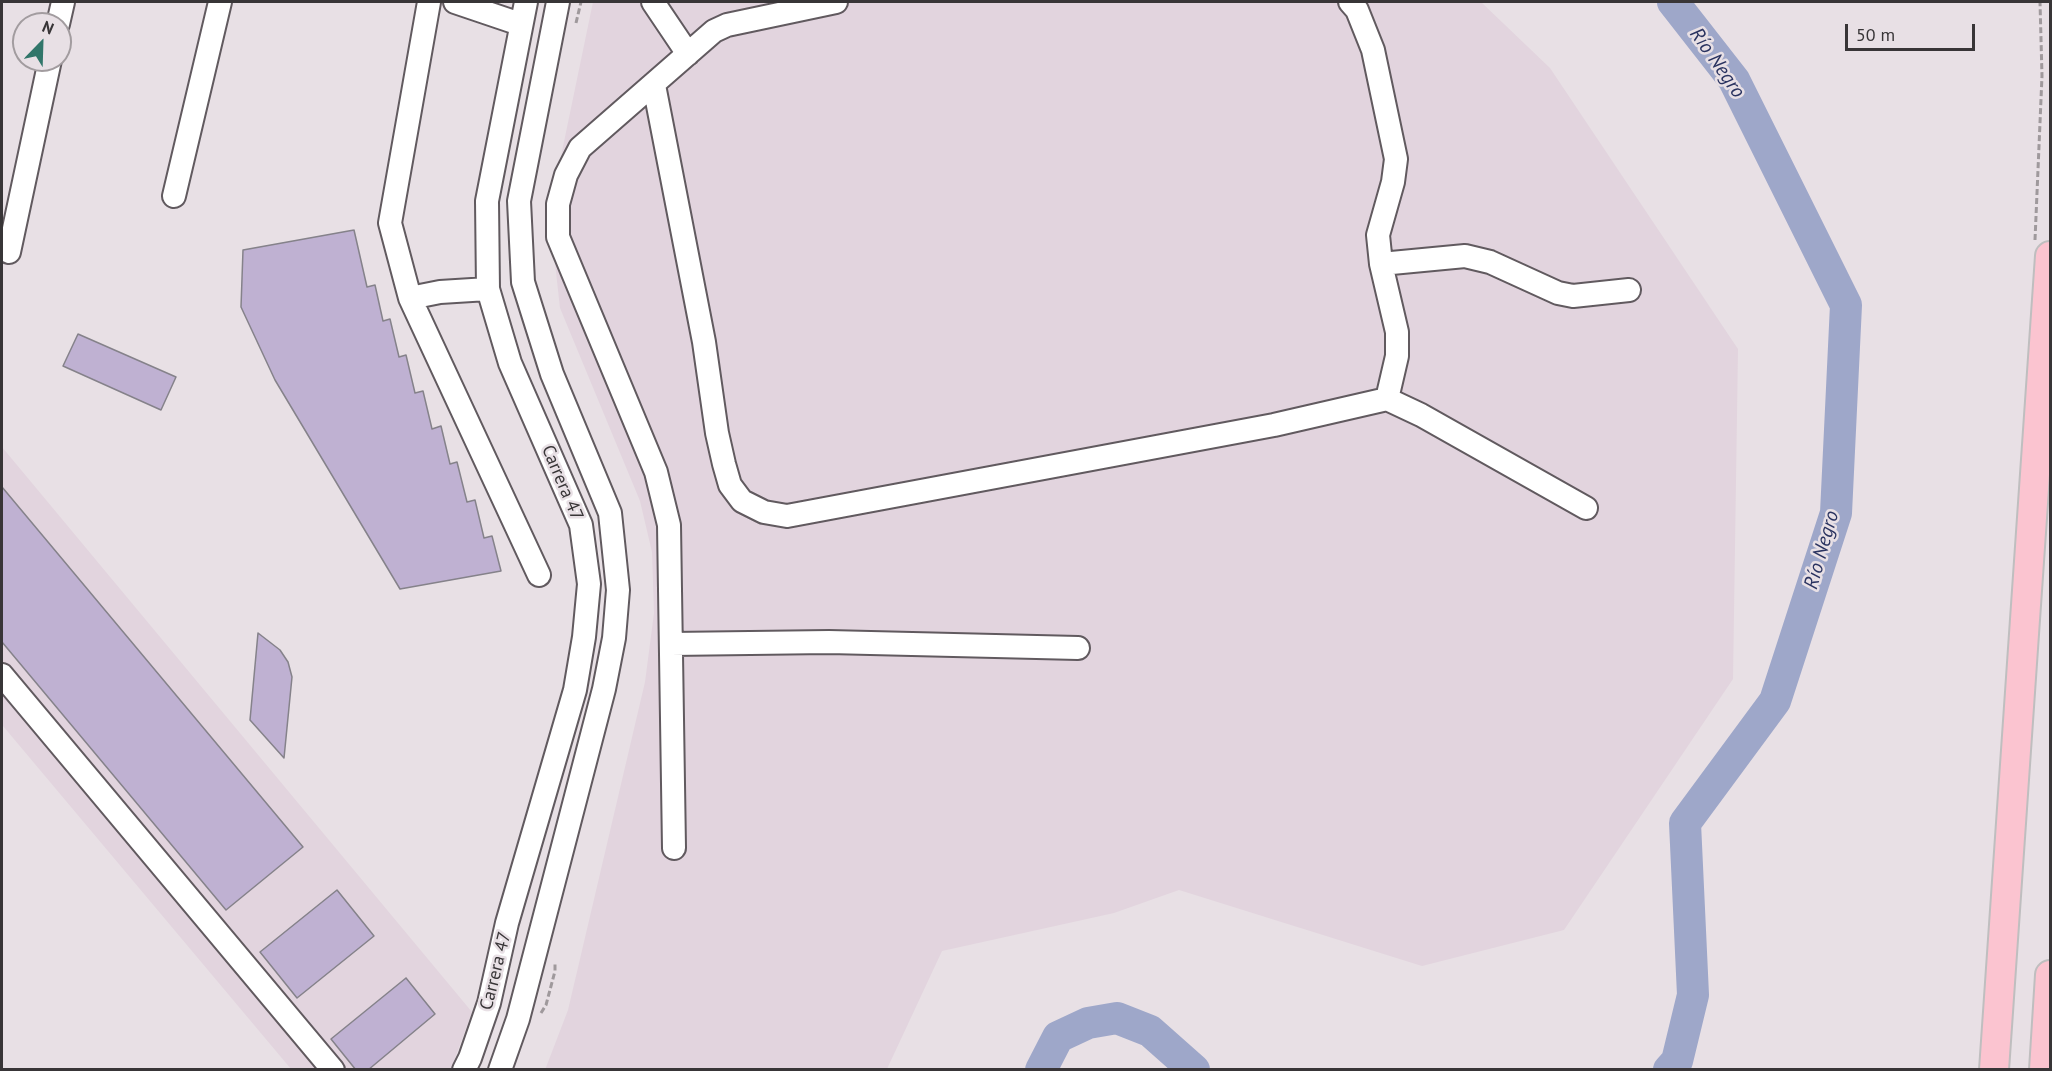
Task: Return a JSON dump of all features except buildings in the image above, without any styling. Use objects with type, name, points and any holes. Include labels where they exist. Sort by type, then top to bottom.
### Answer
[{"type":"main road","points":[[1994,1070],[2050,256]]},
{"type":"main road","points":[[2044,1070],[2050,975]]},
{"type":"street","points":[[174,196],[220,2]]},
{"type":"street","points":[[429,2],[390,223],[410,298],[539,575]]},
{"type":"street","points":[[455,2],[520,24]]},
{"type":"street","name":"Carrera 47","points":[[464,1070],[489,1003],[507,923],[575,690],[584,637],[589,584],[581,525],[510,363],[488,290],[487,201],[526,2]]},
{"type":"street","name":"Carrera 47","points":[[500,1070],[518,1019],[604,688],[614,638],[618,590],[610,513],[552,374],[523,282],[519,201],[558,2]]},
{"type":"street","points":[[653,2],[688,54]]},
{"type":"street","points":[[674,848],[669,525],[656,472],[558,237],[558,204],[566,175],[580,148],[714,31],[727,25],[836,2]]},
{"type":"street","points":[[1350,2],[1357,10],[1373,50],[1396,159],[1393,182],[1378,235],[1381,264],[1397,332],[1397,356],[1387,399]]},
{"type":"street","points":[[9,252],[47,72]]},
{"type":"street","points":[[654,85],[705,342],[717,433],[724,464],[730,485],[742,501],[764,512],[787,516],[1262,428],[1387,399],[1421,415],[1586,508]]},
{"type":"street","points":[[1381,264],[1465,255],[1490,262],[1558,293],[1574,296],[1629,290]]},
{"type":"street","points":[[410,298],[440,292],[488,290]]},
{"type":"street","points":[[671,644],[829,642],[1078,648]]},
{"type":"street","points":[[6,690],[333,1070]]},
{"type":"shaded area","points":[[593,2],[1481,2],[1550,68],[1738,349],[1733,679],[1564,930],[1422,966],[1179,890],[1114,913],[942,951],[887,1069],[545,1070],[568,1010],[645,682],[654,613],[652,552],[640,501],[560,308],[554,254],[554,190]]},
{"type":"shaded area","points":[[2,447],[472,1012],[451,1069],[291,1069],[2,727]]},
{"type":"waterway","name":"Río Negro","points":[[1669,1070],[1677,1061],[1693,995],[1685,823],[1775,701],[1836,513],[1846,305],[1734,80],[1673,2]]},
{"type":"waterway","name":"Río Negro","points":[[1041,1070],[1058,1037],[1088,1023],[1117,1018],[1150,1031],[1194,1070]]}]
